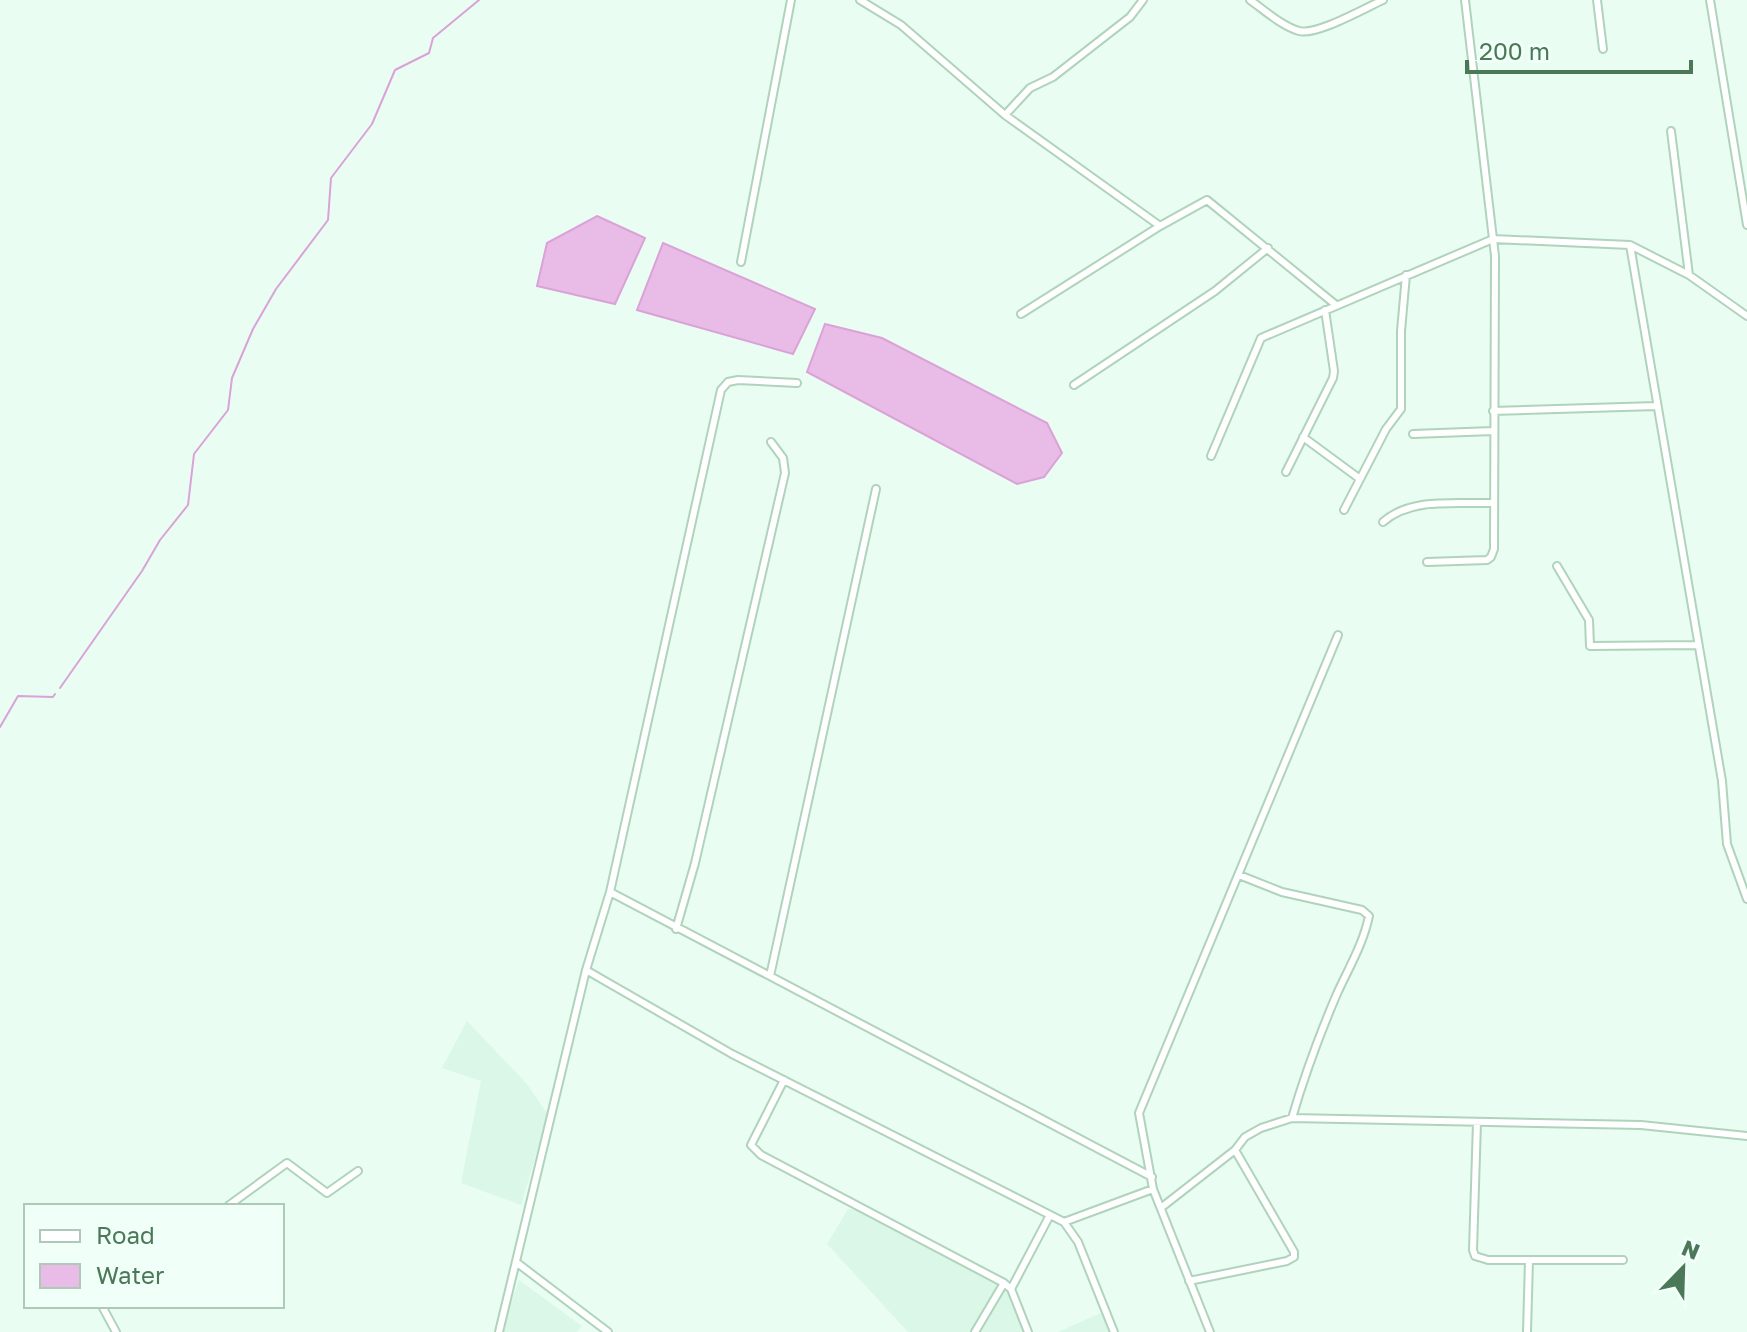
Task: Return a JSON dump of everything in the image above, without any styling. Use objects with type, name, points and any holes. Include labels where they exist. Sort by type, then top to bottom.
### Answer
[{"type":"street","points":[[741,262],[791,0]]},
{"type":"street","points":[[860,0],[901,25],[1005,115],[1160,226]]},
{"type":"street","points":[[1005,115],[1030,88],[1053,77],[1130,17],[1143,0]]},
{"type":"street","points":[[1250,0],[1304,32],[1323,27],[1383,0]]},
{"type":"street","points":[[1427,562],[1487,560],[1494,549],[1493,239],[1465,0]]},
{"type":"street","points":[[1597,0],[1603,49]]},
{"type":"street","points":[[1710,0],[1747,225]]},
{"type":"street","points":[[1671,131],[1689,275]]},
{"type":"street","points":[[1021,314],[1207,200],[1336,305]]},
{"type":"street","points":[[1211,456],[1257,342],[1493,239],[1630,245],[1689,275],[1747,316]]},
{"type":"street","points":[[1630,245],[1722,781],[1727,844],[1747,899]]},
{"type":"street","points":[[1074,385],[1215,291],[1268,248]]},
{"type":"street","points":[[1344,510],[1386,429],[1401,409],[1401,331],[1406,275]]},
{"type":"street","points":[[1286,472],[1334,371],[1325,310]]},
{"type":"street","points":[[499,1332],[586,970],[610,892],[721,390],[728,382],[738,380],[797,383]]},
{"type":"street","points":[[1493,411],[1656,406]]},
{"type":"street","points":[[1413,434],[1493,431]]},
{"type":"street","points":[[1303,437],[1360,479]]},
{"type":"street","points":[[676,929],[695,863],[785,473],[783,458],[771,442]]},
{"type":"street","points":[[770,976],[876,489]]},
{"type":"street","points":[[1383,522],[1396,511],[1412,506],[1493,503]]},
{"type":"street","points":[[1557,566],[1589,620],[1590,646],[1698,645]]},
{"type":"street","points":[[1210,1332],[1153,1189],[1139,1113],[1338,635]]},
{"type":"street","points":[[1239,875],[1282,892],[1362,910],[1369,916],[1366,934],[1309,1064],[1292,1118]]},
{"type":"street","points":[[610,892],[1152,1177]]},
{"type":"street","points":[[586,970],[784,1080],[1064,1222],[1078,1242],[1114,1332]]},
{"type":"street","points":[[784,1080],[751,1145],[761,1155],[1004,1283],[1011,1289],[1028,1332]]},
{"type":"street","points":[[1162,1207],[1235,1150],[1245,1137],[1292,1118],[1641,1125],[1747,1136]]},
{"type":"street","points":[[1477,1122],[1475,1256],[1488,1260],[1623,1260]]},
{"type":"street","points":[[1189,1281],[1294,1257],[1294,1252],[1235,1150]]},
{"type":"street","points":[[231,1204],[287,1163],[327,1193],[358,1171]]},
{"type":"street","points":[[1064,1222],[1153,1189]]},
{"type":"street","points":[[1011,1289],[1050,1215]]},
{"type":"street","points":[[1527,1332],[1529,1260]]},
{"type":"street","points":[[516,1262],[608,1332]]},
{"type":"street","points":[[975,1332],[1004,1283]]},
{"type":"street","points":[[103,1308],[116,1332]]},
{"type":"shaded area","points":[[467,1021],[527,1084],[548,1115],[521,1205],[461,1183],[481,1081],[442,1068]]},
{"type":"shaded area","points":[[848,1209],[858,1209],[1008,1286],[1025,1332],[908,1332],[827,1244]]},
{"type":"shaded area","points":[[519,1280],[582,1326],[577,1332],[501,1332]]},
{"type":"shaded area","points":[[1101,1313],[1109,1332],[1058,1332]]},
{"type":"water","points":[[597,216],[645,238],[615,304],[537,286],[547,243]]},
{"type":"water","points":[[663,243],[815,309],[793,354],[637,310]]},
{"type":"water","points":[[825,324],[882,338],[1047,423],[1062,453],[1044,477],[1017,484],[807,372]]},
{"type":"waterway","points":[[60,688],[142,571],[160,540],[188,505],[194,454],[228,410],[232,378],[253,329],[276,289],[328,220],[331,178],[372,124],[395,70],[429,53],[433,38],[479,0]]},
{"type":"waterway","points":[[0,727],[18,696],[53,697],[55,694]]}]
